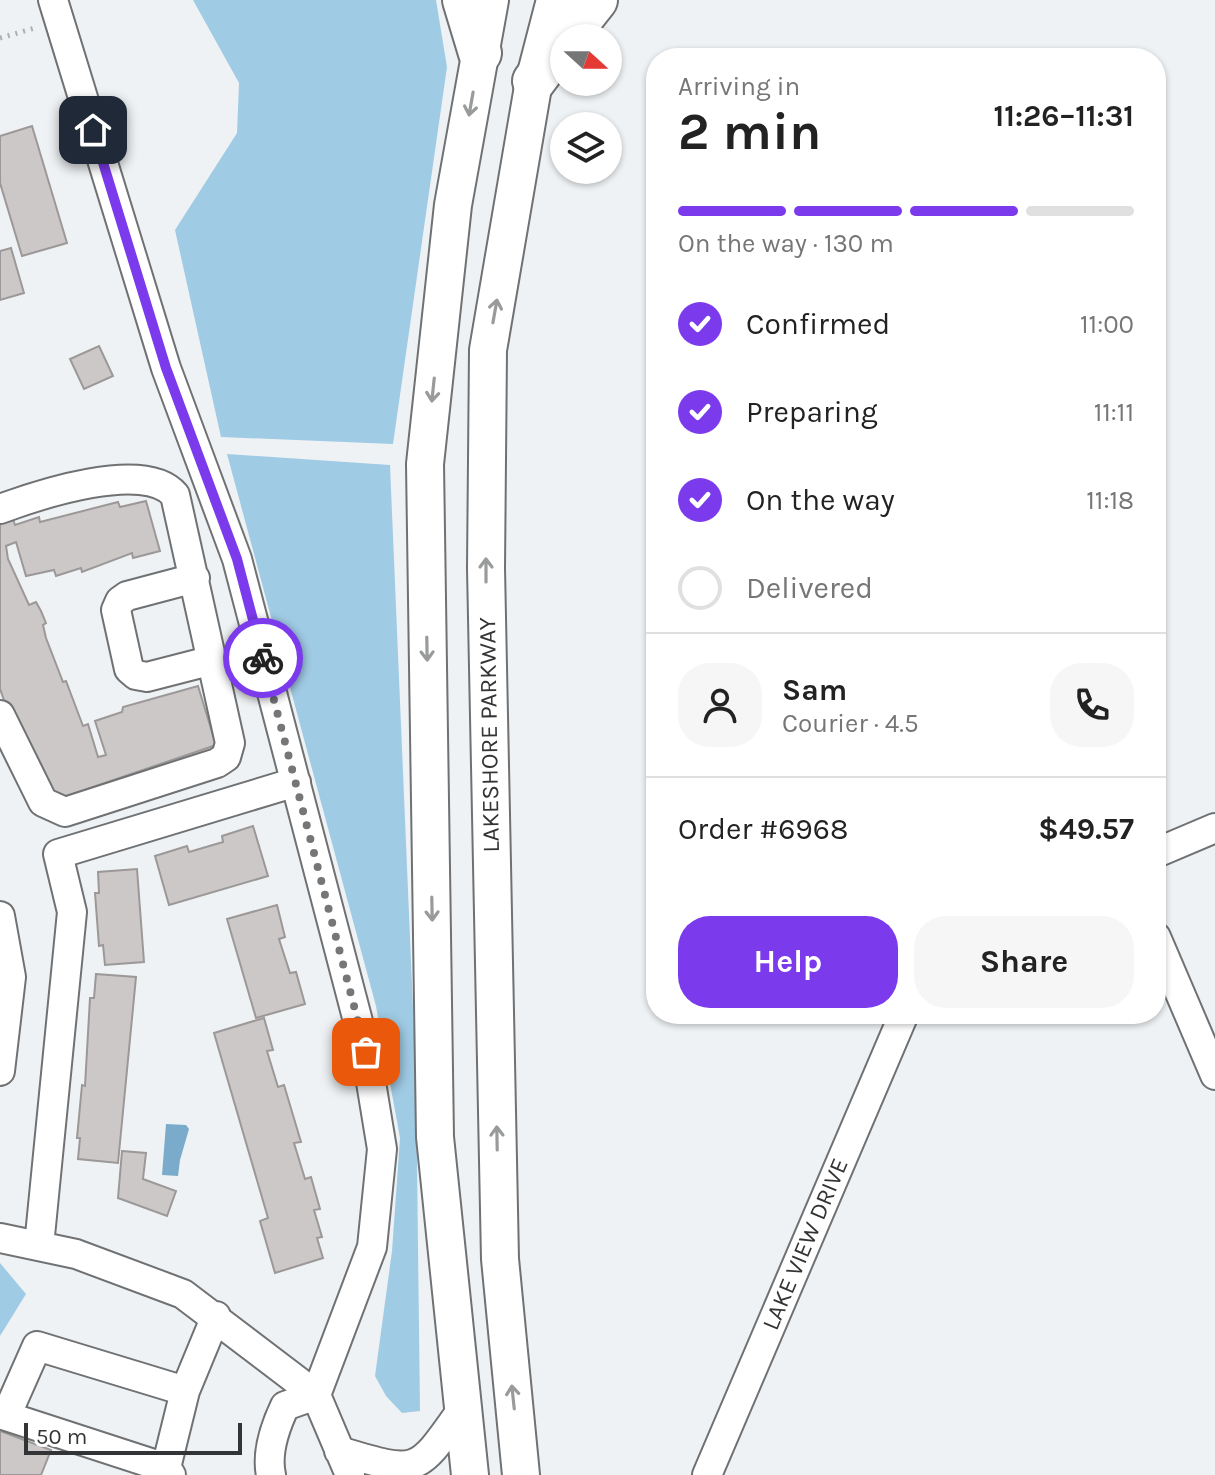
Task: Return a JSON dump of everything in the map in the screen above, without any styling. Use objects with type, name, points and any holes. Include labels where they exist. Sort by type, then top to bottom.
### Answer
[{"type":"highway","points":[[464,0],[480,53]]},
{"type":"highway","points":[[577,24],[596,0]]},
{"type":"highway","points":[[534,81],[550,60]]},
{"type":"main road","points":[[470,1475],[435,1137],[425,464],[453,205],[490,0]]},
{"type":"main road","name":"LAKESHORE PARKWAY","points":[[521,1475],[500,1259],[486,568],[488,350],[534,81],[555,0]]},
{"type":"street","points":[[53,0],[166,368],[237,559],[366,1052],[382,1149],[372,1247],[316,1395],[285,1406],[273,1439],[269,1464],[271,1475]]},
{"type":"street","points":[[0,509],[41,494],[90,482],[154,481],[168,486],[175,495],[230,743],[226,757],[217,763],[65,812],[43,802],[0,715]]},
{"type":"street","points":[[195,578],[127,596],[120,601],[116,610],[129,669],[136,675],[147,677],[213,660]]},
{"type":"street","points":[[205,621],[251,612]]},
{"type":"street","points":[[39,1246],[72,912],[58,854],[296,782]]},
{"type":"street","points":[[1166,849],[1215,828]]},
{"type":"street","points":[[0,916],[11,977],[0,1071]]},
{"type":"street","points":[[1166,960],[1215,1075]]},
{"type":"street","name":"LAKE VIEW DRIVE","points":[[707,1475],[900,1024]]},
{"type":"street","points":[[0,1238],[76,1254],[183,1294],[216,1316],[316,1395],[344,1463],[409,1471],[427,1461],[463,1408]]},
{"type":"street","points":[[185,1391],[37,1346],[6,1416],[169,1472],[185,1391],[216,1316]]},
{"type":"shaded area","points":[[193,0],[436,0],[447,67],[393,444],[221,437],[175,230],[237,133],[239,83]]},
{"type":"shaded area","points":[[227,454],[390,465],[416,1079],[420,1411],[402,1413],[386,1396],[375,1376],[392,1251],[400,1138],[376,1006]]},
{"type":"shaded area","points":[[166,1124],[186,1125],[189,1129],[178,1176],[162,1175]]},
{"type":"shaded area","points":[[0,1263],[26,1294],[0,1336]]},
{"type":"building","points":[[32,126],[67,243],[22,256],[0,183],[0,136]]},
{"type":"building","points":[[11,248],[24,293],[0,300],[0,251]]},
{"type":"building","points":[[99,346],[113,376],[84,389],[70,359]]},
{"type":"building","points":[[146,501],[160,551],[133,558],[132,553],[82,572],[81,568],[56,576],[54,570],[26,576],[16,542],[6,546],[8,559],[29,605],[36,602],[41,611],[46,623],[43,625],[46,638],[63,682],[66,681],[83,726],[88,724],[98,757],[106,755],[95,721],[122,712],[123,707],[198,686],[216,745],[55,800],[13,725],[0,689],[0,524],[13,519],[15,525],[39,517],[40,522],[118,502],[120,507]]},
{"type":"building","points":[[253,826],[268,876],[169,905],[155,856],[187,846],[189,852],[223,842],[222,836]]},
{"type":"building","points":[[137,869],[144,962],[105,965],[103,945],[99,946],[95,893],[99,893],[98,872]]},
{"type":"building","points":[[277,905],[285,937],[279,939],[290,973],[296,972],[305,1004],[256,1018],[227,919]]},
{"type":"building","points":[[96,974],[136,977],[118,1163],[78,1159],[80,1138],[77,1138],[82,1085],[85,1086],[90,998],[94,998]]},
{"type":"building","points":[[264,1018],[273,1050],[267,1051],[278,1087],[284,1085],[301,1142],[294,1143],[305,1179],[311,1177],[320,1209],[314,1210],[322,1237],[317,1238],[323,1258],[275,1273],[260,1221],[268,1218],[214,1033]]},
{"type":"building","points":[[122,1151],[146,1153],[143,1179],[176,1191],[167,1216],[118,1198]]},
{"type":"building","points":[[0,1431],[51,1450],[41,1475],[0,1475]]},
{"type":"way so far","points":[[263,658],[366,1052]]},
{"type":"route","points":[[93,130],[166,368],[237,559],[263,658]]}]
